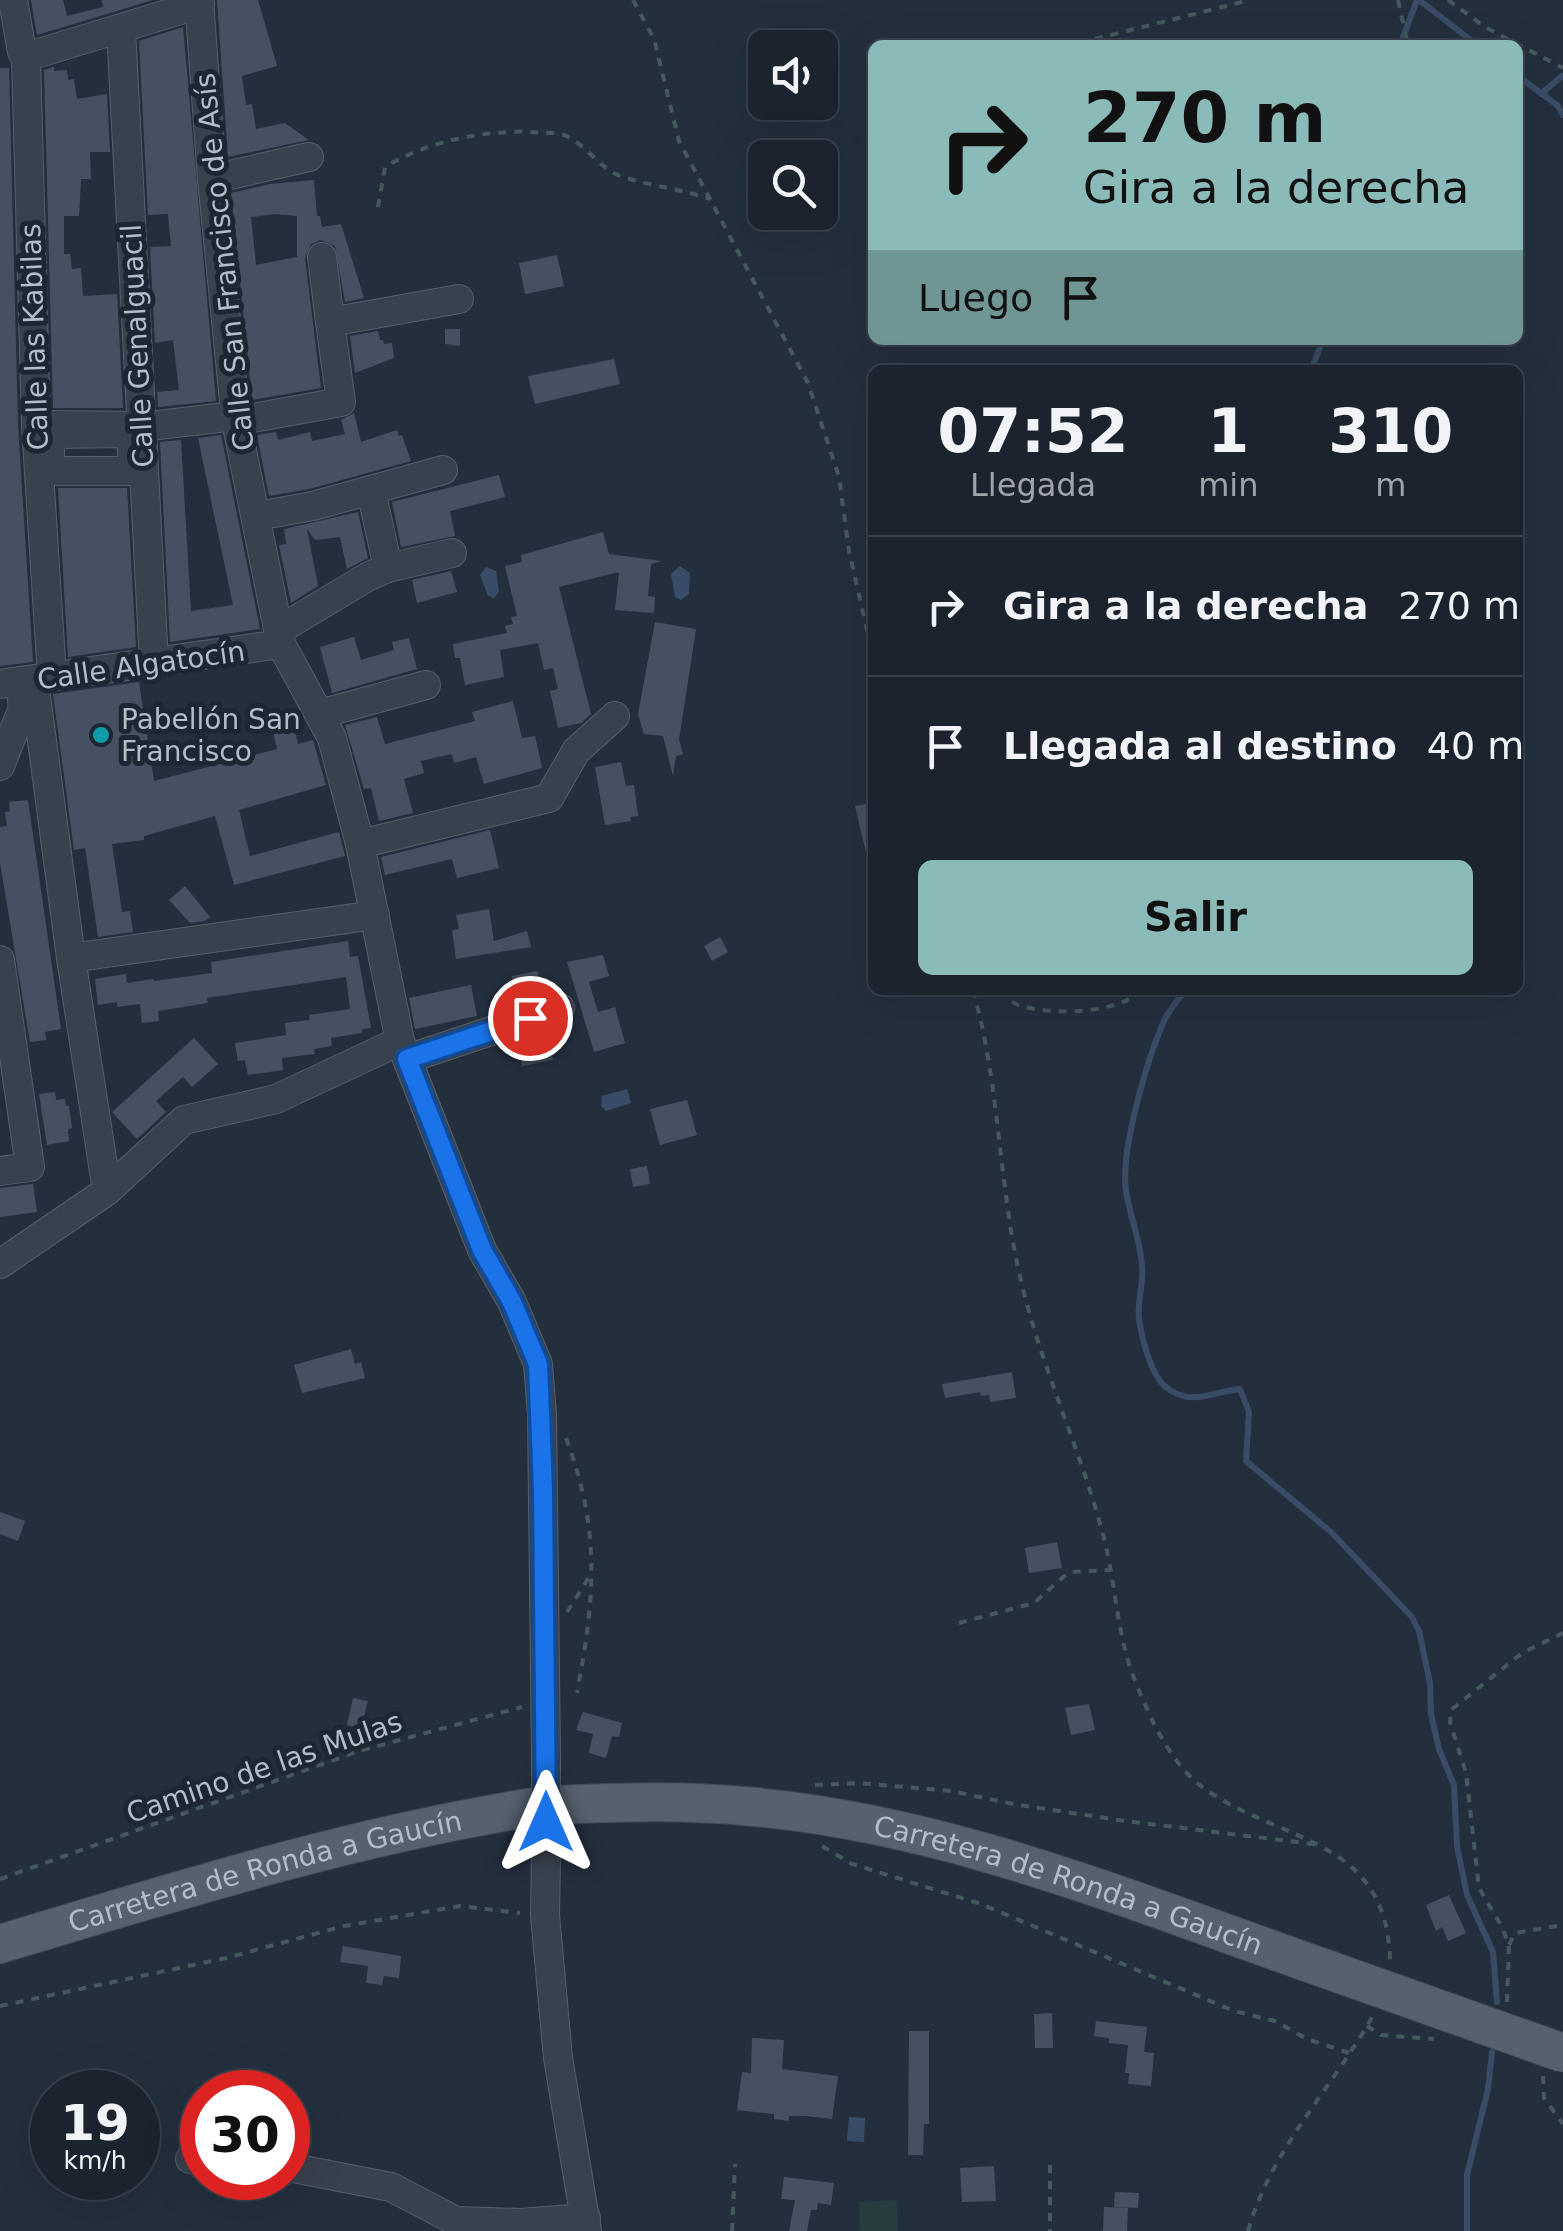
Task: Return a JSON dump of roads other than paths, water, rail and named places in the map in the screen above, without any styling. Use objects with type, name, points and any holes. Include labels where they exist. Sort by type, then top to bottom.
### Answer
[{"type":"main road","name":"Carretera de Ronda a Gaucín","points":[[0,1944],[399,1830],[546,1806],[618,1802],[752,1806],[880,1827],[1006,1858],[1329,1970],[1554,2060]]},
{"type":"street","name":"Calle las Kabilas","points":[[13,0],[26,57],[36,426],[27,681]]},
{"type":"street","points":[[26,57],[199,2]]},
{"type":"street","name":"Calle San Francisco de Asís","points":[[199,2],[236,421],[280,637],[332,738],[360,844],[403,1050],[482,1250],[512,1302],[538,1364],[546,1638],[545,1914],[558,2058],[586,2224]]},
{"type":"street","name":"Calle Genalguacil","points":[[121,29],[154,663]]},
{"type":"street","points":[[212,179],[309,157]]},
{"type":"street","points":[[36,426],[150,426],[226,417],[236,421],[341,402],[322,257]]},
{"type":"street","points":[[330,322],[459,299]]},
{"type":"street","points":[[256,516],[313,506],[444,470]]},
{"type":"street","points":[[374,504],[388,568]]},
{"type":"street","points":[[280,637],[369,576],[452,554]]},
{"type":"street","name":"Calle Algatocín","points":[[27,681],[154,663],[280,637]]},
{"type":"street","points":[[27,681],[23,708],[0,766],[46,776]]},
{"type":"street","points":[[27,681],[46,776],[108,1191]]},
{"type":"street","points":[[320,714],[426,684]]},
{"type":"street","points":[[360,844],[549,798],[576,751],[615,716]]},
{"type":"street","points":[[71,958],[375,915]]},
{"type":"street","points":[[0,960],[30,1167],[0,1172]]},
{"type":"street","points":[[0,1264],[108,1191],[184,1120],[276,1099],[403,1050],[560,1008]]},
{"type":"street","points":[[310,2172],[390,2188],[456,2221],[586,2224]]},
{"type":"water","points":[[680,566],[690,573],[689,594],[681,600],[675,597],[671,574]]},
{"type":"water","points":[[486,567],[496,571],[499,592],[494,598],[488,596],[480,575]]},
{"type":"water","points":[[627,1089],[631,1103],[606,1111],[601,1106],[602,1096]]},
{"type":"water","points":[[849,2117],[865,2118],[864,2142],[847,2141]]},
{"type":"waterway","points":[[1402,40],[1417,0]]},
{"type":"waterway","points":[[1419,0],[1471,40]]},
{"type":"waterway","points":[[1541,94],[1562,76]]},
{"type":"waterway","points":[[1523,80],[1557,105],[1563,115]]},
{"type":"waterway","points":[[1313,365],[1321,345]]},
{"type":"waterway","points":[[1182,995],[1168,1013],[1157,1038],[1136,1106],[1127,1153],[1126,1191],[1142,1265],[1139,1312],[1145,1346],[1156,1375],[1176,1394],[1194,1397],[1240,1389],[1249,1412],[1246,1461],[1331,1532],[1412,1617],[1419,1631],[1430,1683],[1431,1714],[1439,1749],[1454,1785],[1457,1846],[1467,1895],[1493,1952],[1497,2002]]},
{"type":"waterway","points":[[1467,2231],[1467,2175],[1488,2089],[1492,2052]]},
{"type":"place","name":"Pabellón San Francisco","points":[[101,735]]}]
